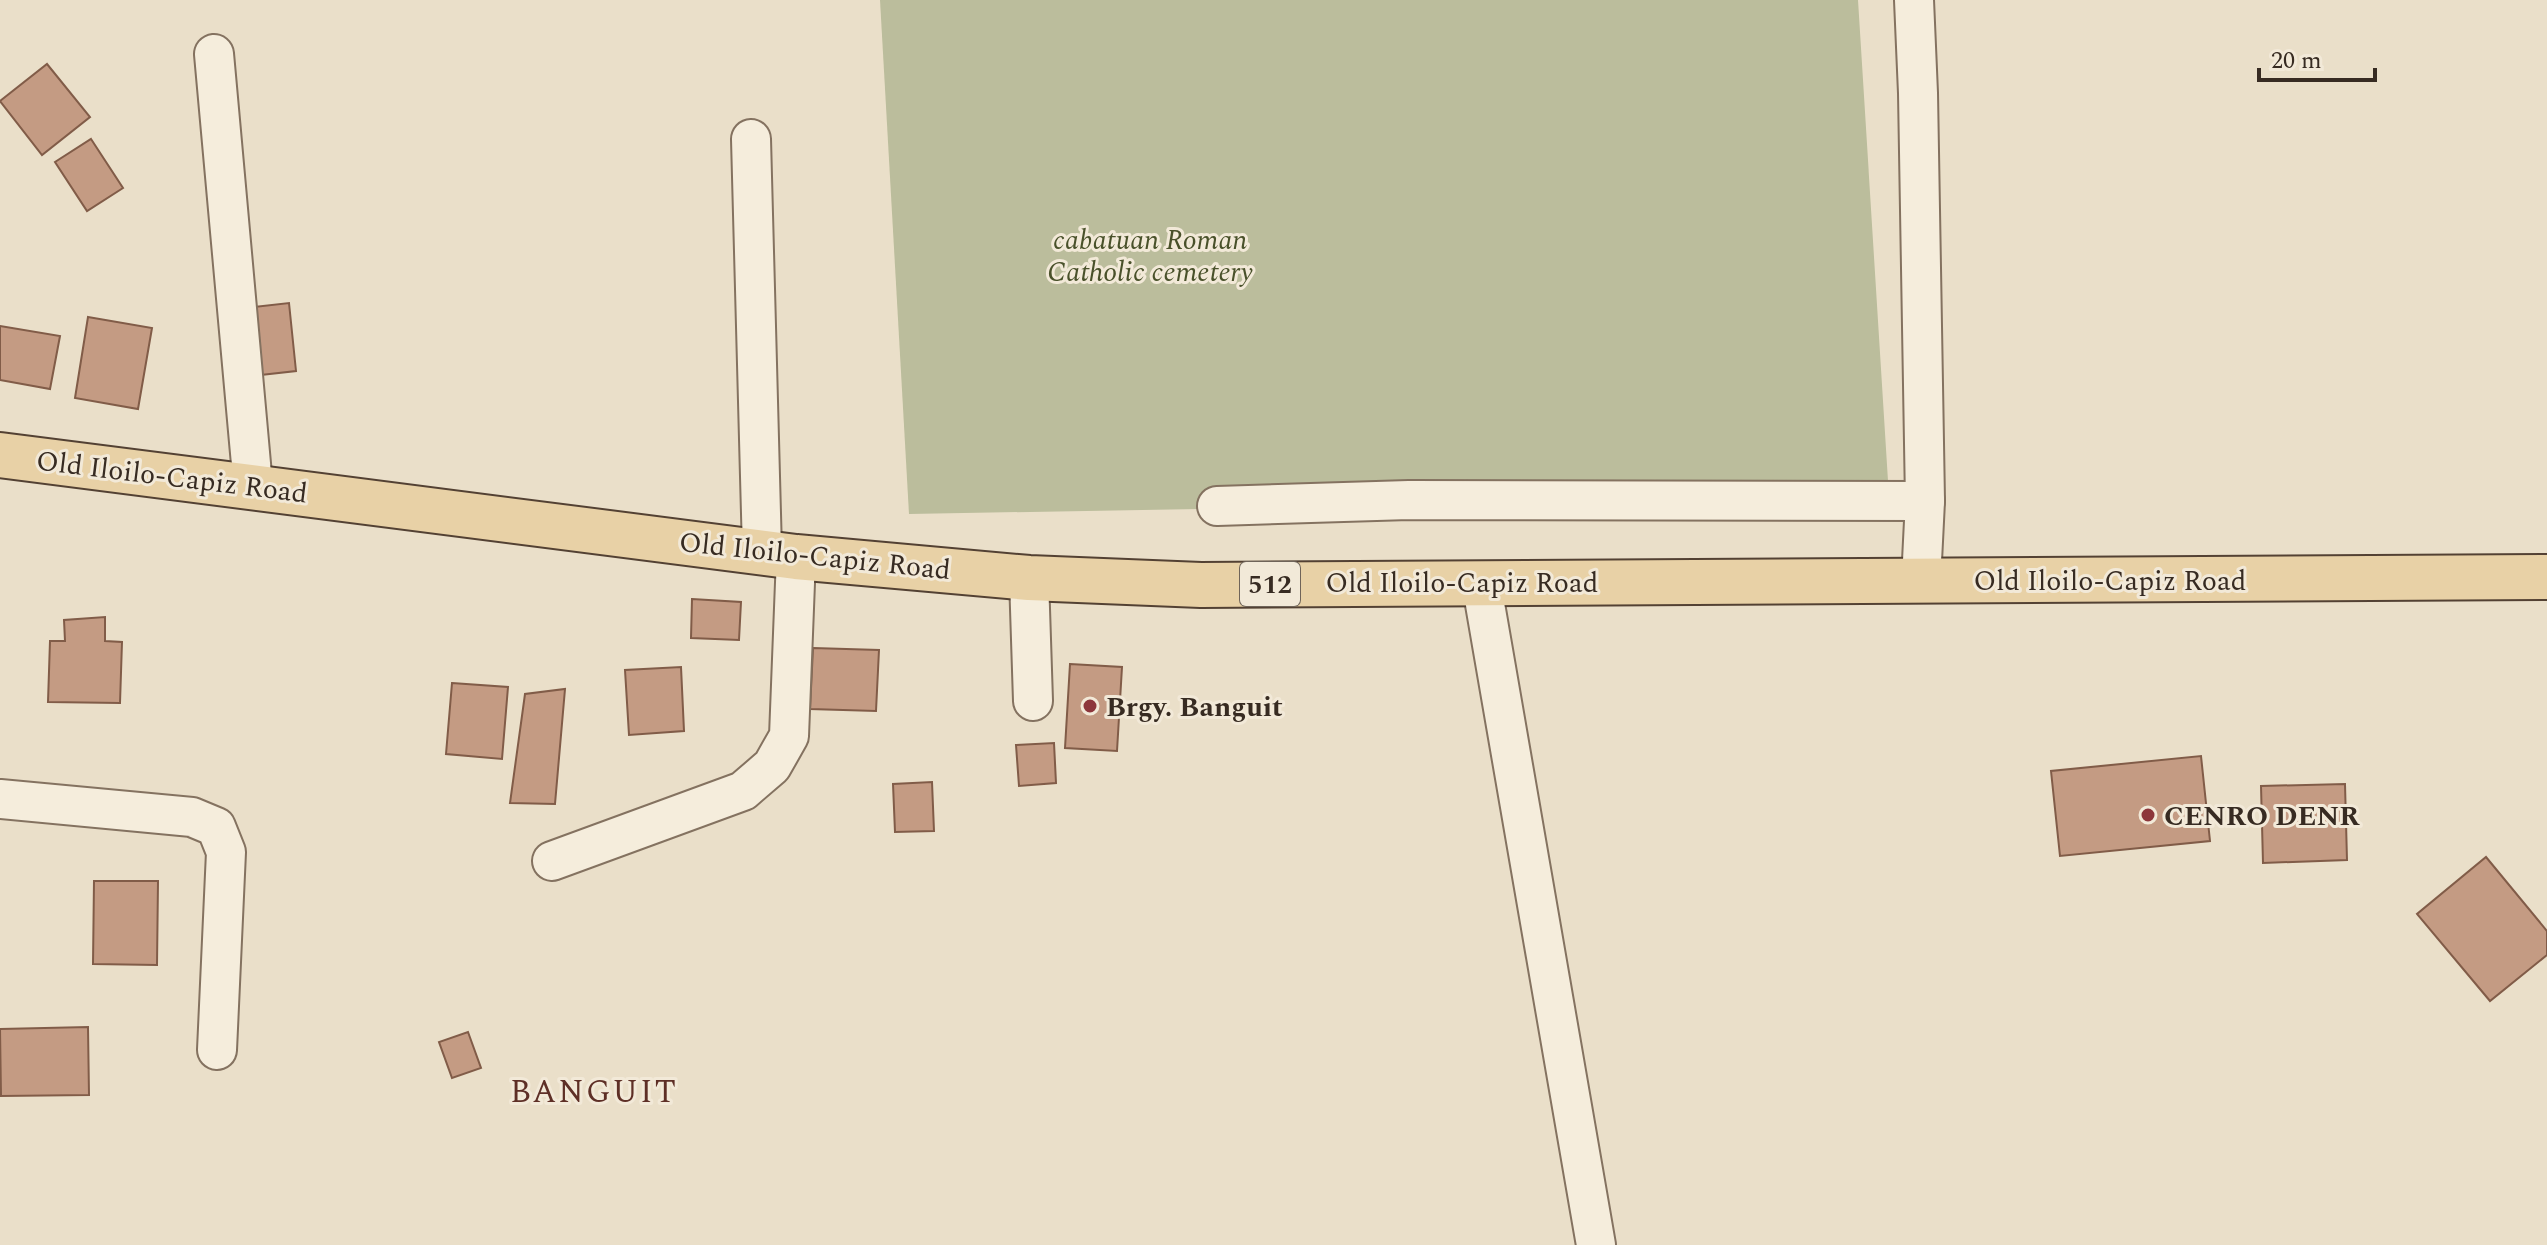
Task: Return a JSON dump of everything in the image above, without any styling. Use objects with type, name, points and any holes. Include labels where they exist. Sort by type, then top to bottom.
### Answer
[{"type":"main road","name":"Old Iloilo-Capiz Road","points":[[0,455],[779,554],[1029,578],[1201,585],[2547,577]]},
{"type":"street","points":[[1914,0],[1919,108],[1925,501],[1921,581]]},
{"type":"street","points":[[214,54],[253,486]]},
{"type":"street","points":[[552,861],[743,791],[772,766],[789,736],[751,139]]},
{"type":"street","points":[[1217,506],[1409,500],[1925,501]]},
{"type":"street","points":[[1029,578],[1033,701]]},
{"type":"street","points":[[1481,581],[1596,1245]]},
{"type":"street","points":[[0,799],[192,817],[216,827],[226,852],[217,1050]]},
{"type":"green space","name":"cabatuan Roman Catholic cemetery","points":[[880,0],[1858,0],[1889,497],[909,514]]},
{"type":"building","points":[[47,64],[90,117],[42,155],[0,101]]},
{"type":"building","points":[[91,139],[123,188],[87,211],[55,162]]},
{"type":"building","points":[[289,303],[296,371],[252,376],[246,308]]},
{"type":"building","points":[[88,317],[152,328],[138,409],[75,398]]},
{"type":"building","points":[[0,326],[60,336],[50,389],[0,380]]},
{"type":"building","points":[[692,599],[741,602],[739,640],[691,638]]},
{"type":"building","points":[[105,617],[105,641],[122,642],[120,703],[48,702],[50,641],[65,641],[64,620]]},
{"type":"building","points":[[813,648],[879,650],[876,711],[810,709]]},
{"type":"building","points":[[1070,664],[1122,667],[1117,751],[1065,748]]},
{"type":"building","points":[[681,667],[684,731],[629,735],[625,670]]},
{"type":"building","points":[[452,683],[508,687],[502,759],[446,754]]},
{"type":"building","points":[[565,689],[555,804],[510,803],[525,694]]},
{"type":"building","points":[[1054,743],[1056,783],[1019,786],[1016,745]]},
{"type":"building","points":[[2201,756],[2210,841],[2060,856],[2051,771]]},
{"type":"building","points":[[932,782],[934,831],[895,832],[893,784]]},
{"type":"building","points":[[2345,784],[2347,860],[2263,863],[2261,786]]},
{"type":"building","points":[[2486,857],[2547,931],[2547,955],[2490,1001],[2417,914]]},
{"type":"building","points":[[94,881],[158,881],[157,965],[93,964]]},
{"type":"building","points":[[88,1027],[89,1095],[1,1096],[0,1029]]},
{"type":"building","points":[[468,1032],[481,1068],[452,1078],[439,1042]]},
{"type":"place","name":"Brgy. Banguit","points":[[1090,706]]},
{"type":"place","name":"CENRO DENR","points":[[2148,815]]},
{"type":"district","name":"BANGUIT","points":[[594,1091]]}]
